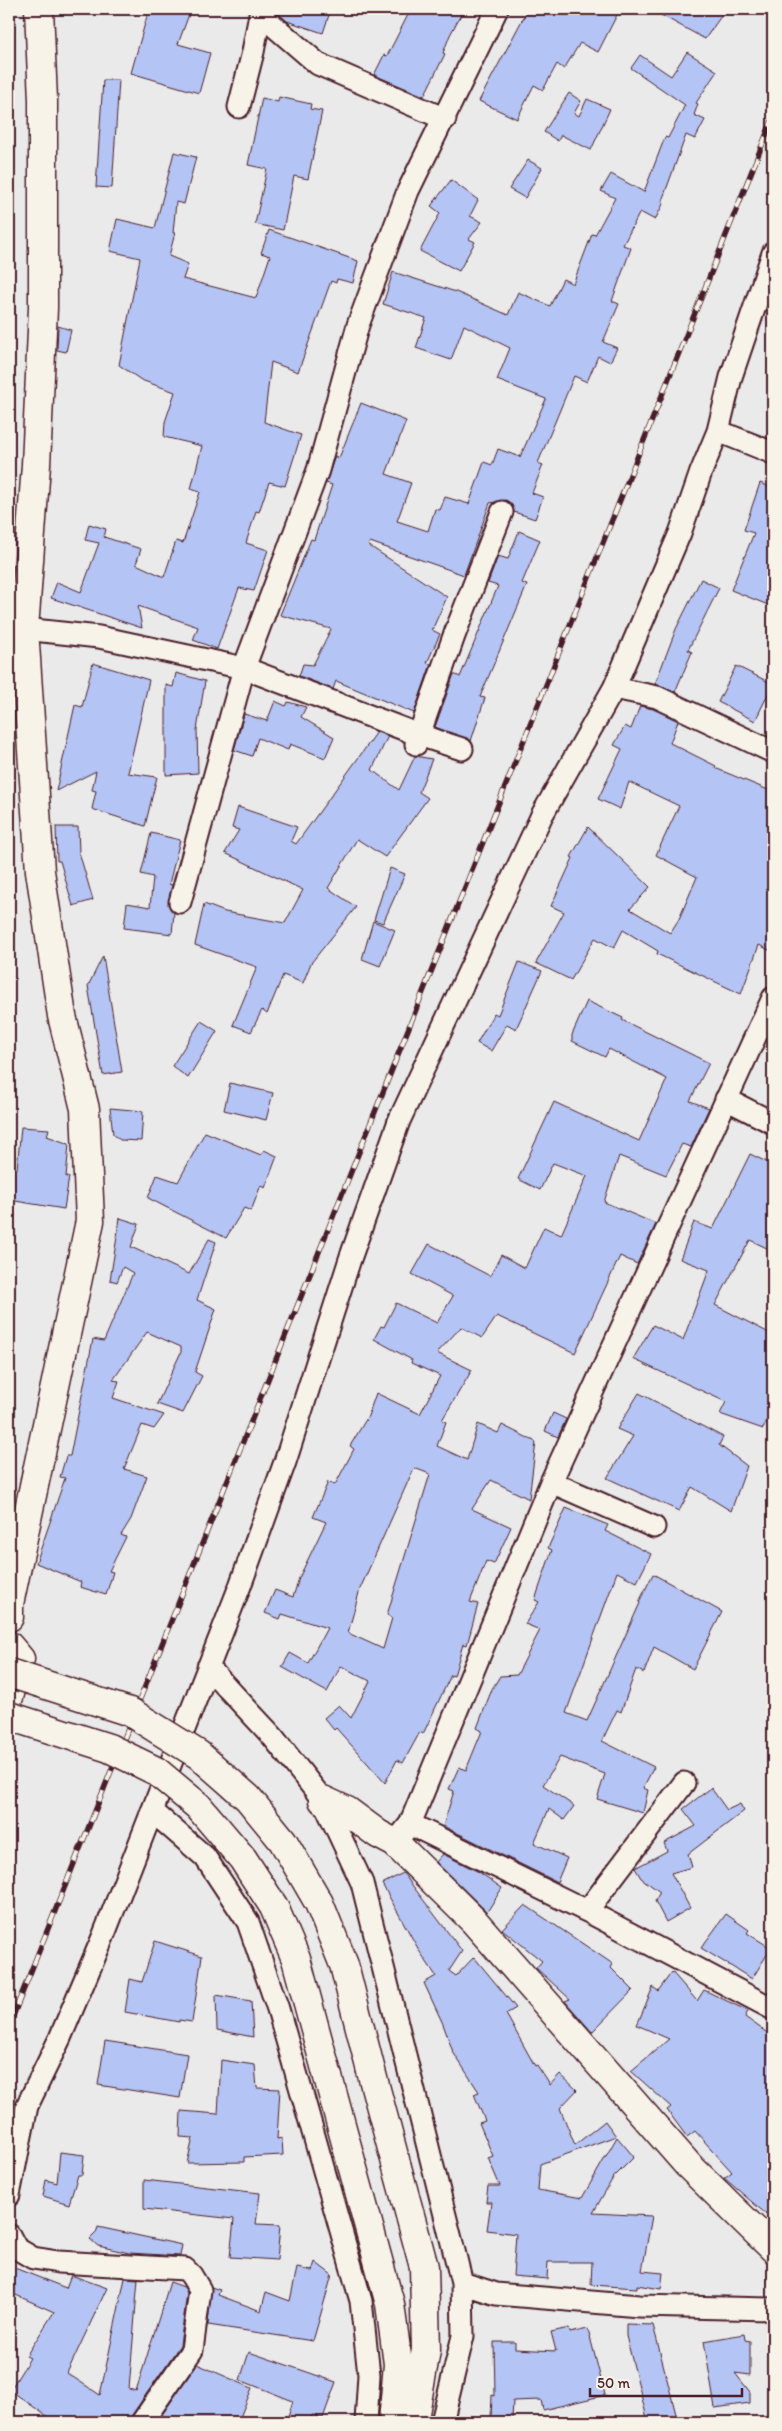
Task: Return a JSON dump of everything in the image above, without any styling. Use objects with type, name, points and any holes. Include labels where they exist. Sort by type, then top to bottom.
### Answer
[{"type":"main road","points":[[9,1617],[9,1604],[90,1221],[85,1109],[62,1016],[40,870],[24,629],[36,465],[43,308],[43,100],[39,9]]},
{"type":"main road","points":[[9,1646],[20,1659],[9,1698]]},
{"type":"main road","points":[[9,1673],[130,1712],[199,1755],[248,1798],[283,1841],[319,1903],[344,1965],[424,2267],[426,2350],[415,2413],[410,2422]]},
{"type":"main road","points":[[9,1716],[109,1748],[156,1771],[198,1806],[243,1859],[274,1907],[296,1959],[390,2304],[398,2364],[393,2422]]},
{"type":"main road","points":[[323,1800],[347,1811],[378,1834],[403,1833],[474,1922],[688,2165],[773,2248]]},
{"type":"street","points":[[180,902],[244,668],[318,470],[358,325],[408,191],[497,9]]},
{"type":"street","points":[[260,12],[318,64],[444,119]]},
{"type":"street","points":[[238,107],[253,52],[260,12]]},
{"type":"street","points":[[9,2195],[27,2106],[60,2038],[99,1945],[208,1667],[285,1462],[350,1259],[399,1121],[542,815],[614,688],[680,533],[701,472],[718,431],[731,378],[773,253]]},
{"type":"street","points":[[718,431],[773,453]]},
{"type":"street","points":[[418,740],[454,636],[502,512]]},
{"type":"street","points":[[24,629],[99,637],[244,668],[418,740],[462,749]]},
{"type":"street","points":[[614,688],[657,697],[773,752]]},
{"type":"street","points":[[773,998],[552,1482],[403,1833],[587,1912],[773,2009]]},
{"type":"street","points":[[726,1100],[773,1123]]},
{"type":"street","points":[[552,1482],[654,1527]]},
{"type":"street","points":[[208,1667],[273,1736],[323,1800],[362,1883],[462,2282],[463,2336],[442,2422]]},
{"type":"street","points":[[587,1912],[684,1783]]},
{"type":"street","points":[[152,1811],[205,1857],[248,1922],[278,2009],[360,2301],[369,2375],[366,2422]]},
{"type":"street","points":[[9,2235],[16,2248],[33,2258],[58,2262],[185,2269],[191,2275],[200,2290],[192,2350],[142,2422]]},
{"type":"street","points":[[462,2282],[496,2294],[505,2295],[639,2306],[773,2309]]},
{"type":"building","points":[[149,9],[191,9],[178,44],[210,53],[199,93],[131,73]]},
{"type":"building","points":[[273,9],[331,9],[323,33],[287,21]]},
{"type":"building","points":[[411,9],[464,9],[450,35],[443,53],[445,54],[424,96],[374,75],[384,55],[387,56]]},
{"type":"building","points":[[528,9],[620,9],[598,52],[580,43],[564,69],[557,64],[543,90],[534,85],[517,119],[479,101]]},
{"type":"building","points":[[650,9],[726,9],[705,39]]},
{"type":"building","points":[[687,52],[717,71],[696,103],[698,104],[694,115],[705,120],[695,139],[686,135],[662,201],[664,202],[655,220],[640,212],[623,245],[631,248],[612,301],[619,304],[603,342],[617,348],[610,362],[598,356],[587,382],[574,376],[538,463],[543,465],[532,493],[543,497],[535,519],[514,512],[512,505],[506,500],[490,503],[464,575],[370,542],[368,545],[447,597],[432,630],[440,634],[427,663],[431,664],[414,713],[336,681],[333,689],[299,676],[303,664],[313,665],[331,629],[280,615],[311,539],[314,540],[332,485],[326,483],[335,456],[339,458],[361,403],[406,421],[386,474],[411,483],[397,521],[428,531],[435,509],[440,510],[445,497],[469,504],[484,462],[492,465],[498,449],[520,457],[546,399],[497,380],[510,348],[464,325],[451,360],[416,348],[426,318],[383,304],[393,272],[456,292],[508,315],[518,292],[550,306],[563,279],[573,284],[592,234],[595,235],[615,198],[601,191],[611,174],[644,192],[665,137],[668,138],[685,105],[631,68],[640,55],[671,76]]},
{"type":"building","points":[[103,80],[119,80],[112,188],[96,187]]},
{"type":"building","points":[[569,93],[581,101],[574,113],[579,116],[587,99],[610,109],[591,150],[561,135],[558,141],[544,132]]},
{"type":"building","points":[[279,97],[311,104],[310,109],[322,111],[308,179],[294,176],[283,230],[255,224],[267,169],[248,165],[262,98],[278,102]]},
{"type":"building","points":[[174,152],[196,157],[184,204],[176,202],[173,233],[175,233],[169,256],[188,264],[183,279],[256,298],[270,256],[261,253],[269,230],[358,261],[353,283],[337,279],[336,283],[331,281],[298,372],[271,362],[264,422],[301,435],[285,486],[269,482],[259,512],[256,511],[246,543],[268,550],[254,591],[239,588],[217,649],[193,640],[198,627],[138,606],[142,628],[51,598],[57,582],[81,592],[99,543],[85,540],[89,524],[106,529],[104,537],[141,549],[136,564],[164,577],[176,541],[183,543],[200,492],[191,489],[202,446],[164,437],[165,422],[175,392],[141,380],[119,365],[140,258],[110,251],[117,219],[155,228]]},
{"type":"building","points":[[528,160],[542,168],[525,198],[509,189]]},
{"type":"building","points":[[451,180],[478,200],[470,216],[482,222],[469,239],[475,242],[459,271],[420,251],[440,213],[431,206]]},
{"type":"building","points":[[58,326],[71,330],[66,352],[57,350]]},
{"type":"building","points":[[760,483],[773,488],[773,607],[731,590],[754,533],[744,530]]},
{"type":"building","points":[[519,531],[540,540],[522,583],[527,585],[480,697],[485,698],[471,741],[435,727],[454,674],[460,677],[498,586],[488,583],[498,556],[508,559]]},
{"type":"building","points":[[701,579],[719,588],[688,650],[692,652],[675,692],[655,684],[676,629]]},
{"type":"building","points":[[93,663],[149,680],[128,773],[157,777],[145,826],[92,809],[96,791],[92,790],[96,771],[56,791],[75,705],[82,707]]},
{"type":"building","points":[[736,666],[773,684],[755,721],[718,702]]},
{"type":"building","points":[[176,673],[205,681],[197,730],[198,773],[166,775],[166,685],[173,687]]},
{"type":"building","points":[[275,701],[286,706],[288,702],[306,707],[301,717],[334,737],[325,758],[290,744],[288,750],[258,738],[252,756],[234,750],[244,714],[267,721]]},
{"type":"building","points":[[640,706],[653,709],[678,721],[670,743],[716,766],[715,768],[773,792],[773,952],[759,945],[741,994],[657,954],[658,951],[623,930],[614,948],[595,938],[571,980],[536,963],[564,912],[551,906],[573,858],[571,857],[588,827],[650,887],[630,909],[670,933],[679,919],[697,877],[656,855],[679,806],[629,782],[620,809],[598,799],[622,749],[614,745],[625,726],[631,729]]},
{"type":"building","points":[[377,732],[388,736],[372,770],[399,790],[415,756],[432,759],[419,792],[428,798],[385,857],[357,839],[328,888],[356,907],[311,963],[303,983],[283,975],[267,1014],[262,1010],[251,1032],[233,1025],[257,967],[195,945],[204,904],[225,912],[285,923],[303,890],[225,853],[239,830],[232,828],[238,807],[297,827],[291,841],[296,844]]},
{"type":"building","points":[[56,827],[78,827],[79,852],[93,900],[73,906],[60,861],[57,861]]},
{"type":"building","points":[[151,833],[180,840],[169,884],[172,885],[168,905],[174,912],[172,934],[124,928],[127,903],[150,907],[153,877],[141,874]]},
{"type":"building","points":[[390,868],[405,874],[383,923],[374,920]]},
{"type":"building","points":[[373,921],[395,930],[380,966],[362,959]]},
{"type":"building","points":[[103,956],[122,1072],[103,1075],[88,986]]},
{"type":"building","points":[[519,962],[542,971],[516,1029],[507,1024],[491,1051],[477,1043],[494,1013],[498,1015]]},
{"type":"building","points":[[587,1001],[709,1063],[690,1101],[709,1108],[691,1147],[682,1144],[666,1175],[619,1156],[604,1202],[656,1224],[637,1264],[620,1256],[575,1353],[497,1316],[482,1338],[461,1327],[437,1353],[472,1370],[442,1420],[446,1422],[437,1446],[467,1460],[478,1424],[498,1433],[502,1425],[536,1442],[529,1499],[491,1480],[472,1509],[511,1527],[494,1564],[486,1561],[470,1602],[478,1604],[467,1645],[463,1644],[454,1676],[451,1675],[423,1734],[420,1732],[403,1763],[397,1760],[385,1783],[336,1728],[334,1730],[324,1718],[339,1705],[351,1718],[370,1681],[341,1666],[327,1692],[282,1667],[290,1653],[308,1663],[327,1628],[282,1614],[280,1619],[265,1613],[275,1590],[293,1597],[299,1578],[326,1522],[313,1517],[328,1482],[335,1485],[354,1449],[350,1446],[368,1416],[376,1393],[420,1414],[440,1376],[411,1363],[412,1360],[374,1339],[381,1326],[384,1327],[396,1303],[437,1323],[453,1296],[412,1274],[429,1244],[490,1276],[501,1255],[525,1268],[544,1227],[561,1235],[587,1176],[553,1163],[540,1190],[518,1179],[554,1102],[639,1141],[667,1079],[609,1049],[605,1057],[572,1041],[572,1035]],"holes":[[[414,1468],[430,1474],[387,1615],[392,1618],[383,1649],[348,1633],[360,1589]]]},
{"type":"building","points":[[201,1021],[217,1031],[188,1078],[172,1066]]},
{"type":"building","points":[[230,1083],[273,1093],[266,1120],[224,1110]]},
{"type":"building","points":[[110,1108],[143,1111],[141,1141],[120,1140],[113,1134]]},
{"type":"building","points":[[21,1127],[49,1129],[47,1136],[69,1144],[66,1177],[69,1177],[64,1209],[9,1200],[12,1168],[17,1169]]},
{"type":"building","points":[[205,1132],[261,1155],[264,1150],[277,1156],[265,1188],[261,1185],[251,1211],[244,1208],[226,1238],[148,1198],[157,1175],[178,1182]]},
{"type":"building","points":[[750,1154],[773,1165],[773,1251],[750,1240],[715,1305],[773,1335],[773,1409],[763,1429],[720,1414],[726,1402],[633,1359],[653,1325],[683,1340],[709,1270],[680,1259],[694,1222],[713,1229]]},
{"type":"building","points":[[120,1218],[139,1224],[131,1247],[189,1274],[209,1239],[216,1242],[197,1300],[216,1309],[195,1372],[202,1376],[183,1413],[157,1404],[181,1352],[181,1347],[147,1332],[113,1380],[119,1381],[113,1398],[164,1415],[154,1429],[142,1425],[124,1469],[147,1476],[131,1519],[121,1535],[126,1537],[109,1571],[113,1572],[106,1595],[80,1587],[81,1582],[36,1563],[65,1478],[60,1477],[66,1456],[70,1456],[93,1339],[104,1341],[133,1273],[123,1267],[117,1282],[110,1280]]},
{"type":"building","points":[[639,1393],[723,1437],[719,1445],[747,1466],[731,1511],[692,1487],[679,1511],[607,1478],[633,1436],[617,1429]]},
{"type":"building","points":[[553,1413],[566,1419],[558,1437],[545,1431]]},
{"type":"building","points":[[566,1508],[608,1525],[605,1531],[651,1554],[637,1582],[617,1572],[566,1713],[587,1721],[653,1574],[722,1612],[693,1669],[654,1647],[644,1673],[636,1669],[621,1712],[617,1710],[602,1741],[654,1767],[643,1788],[648,1790],[643,1813],[597,1799],[605,1774],[560,1757],[543,1785],[574,1806],[564,1820],[549,1809],[534,1843],[567,1858],[557,1882],[443,1826],[454,1791],[449,1789],[459,1767],[466,1770],[482,1731],[477,1728],[492,1689],[500,1676],[517,1675],[540,1630],[525,1624],[539,1602],[535,1600],[552,1550],[548,1548]]},
{"type":"building","points":[[711,1788],[727,1810],[740,1804],[744,1811],[688,1854],[692,1867],[671,1873],[690,1908],[666,1922],[655,1901],[660,1892],[641,1878],[635,1868],[667,1851],[664,1843],[696,1826],[683,1809]]},
{"type":"building","points":[[443,1854],[479,1872],[502,1888],[487,1912],[436,1862]]},
{"type":"building","points":[[403,1873],[462,1951],[449,1971],[456,1976],[474,1957],[516,2008],[506,2014],[535,2066],[537,2065],[550,2085],[560,2074],[577,2090],[560,2108],[575,2145],[605,2121],[616,2136],[540,2164],[538,2190],[582,2198],[617,2137],[634,2157],[613,2178],[593,2213],[652,2216],[642,2271],[663,2273],[661,2289],[637,2285],[637,2288],[591,2285],[592,2262],[548,2262],[547,2279],[513,2276],[516,2234],[487,2230],[491,2202],[486,2202],[488,2186],[500,2186],[488,2158],[493,2156],[479,2123],[485,2121],[474,2094],[479,2092],[453,2052],[443,2024],[424,1983],[436,1976],[420,1952],[382,1884]]},
{"type":"building","points":[[525,1905],[613,1964],[611,1968],[633,1990],[592,2032],[565,2001],[570,1999],[536,1968],[542,1961],[502,1929]]},
{"type":"building","points":[[726,1914],[749,1930],[747,1933],[771,1948],[752,1979],[701,1948]]},
{"type":"building","points":[[155,1941],[202,1956],[192,2022],[179,2020],[179,2022],[125,2012],[130,1979],[142,1982]]},
{"type":"building","points":[[672,1972],[697,2001],[704,1990],[748,2011],[745,2017],[773,2037],[773,2220],[724,2178],[732,2172],[695,2131],[687,2137],[667,2110],[671,2107],[631,2071],[669,2039],[637,2025],[653,1987],[658,1991]]},
{"type":"building","points":[[216,1995],[251,2001],[253,2037],[217,2030]]},
{"type":"building","points":[[105,2041],[187,2054],[180,2098],[98,2085]]},
{"type":"building","points":[[221,2060],[255,2065],[257,2088],[280,2089],[277,2139],[282,2138],[283,2155],[244,2157],[244,2162],[187,2163],[193,2138],[180,2137],[181,2111],[218,2114]]},
{"type":"building","points":[[60,2152],[84,2155],[82,2175],[78,2175],[69,2204],[43,2196],[46,2180],[57,2183]]},
{"type":"building","points":[[144,2180],[260,2193],[256,2224],[280,2225],[277,2260],[230,2257],[234,2219],[144,2209]]},
{"type":"building","points":[[98,2227],[182,2245],[180,2256],[129,2253],[98,2246],[90,2239],[96,2233]]},
{"type":"building","points":[[315,2262],[332,2275],[313,2341],[208,2325],[211,2287],[220,2290],[218,2295],[261,2311],[266,2292],[290,2301],[297,2268],[312,2271]]},
{"type":"building","points":[[12,2267],[66,2288],[71,2275],[107,2288],[67,2373],[100,2395],[125,2278],[138,2279],[129,2389],[136,2391],[170,2282],[184,2287],[187,2293],[180,2345],[132,2415],[130,2422],[55,2422],[10,2390],[30,2358],[26,2356],[54,2312],[9,2292],[9,2276]]},
{"type":"building","points":[[626,2324],[653,2325],[678,2422],[648,2422],[626,2336]]},
{"type":"building","points":[[569,2328],[570,2333],[588,2329],[605,2395],[543,2410],[541,2400],[513,2401],[512,2420],[491,2419],[492,2395],[495,2396],[494,2342],[515,2342],[515,2349],[556,2351],[551,2332]]},
{"type":"building","points":[[744,2334],[745,2340],[750,2341],[750,2375],[735,2373],[750,2392],[750,2403],[715,2408],[704,2341]]},
{"type":"building","points":[[249,2352],[336,2382],[323,2418],[312,2415],[309,2422],[286,2422],[293,2401],[240,2380]]},
{"type":"building","points":[[197,2364],[252,2388],[238,2422],[157,2422]]},
{"type":"railway","points":[[9,2026],[773,118]]}]
